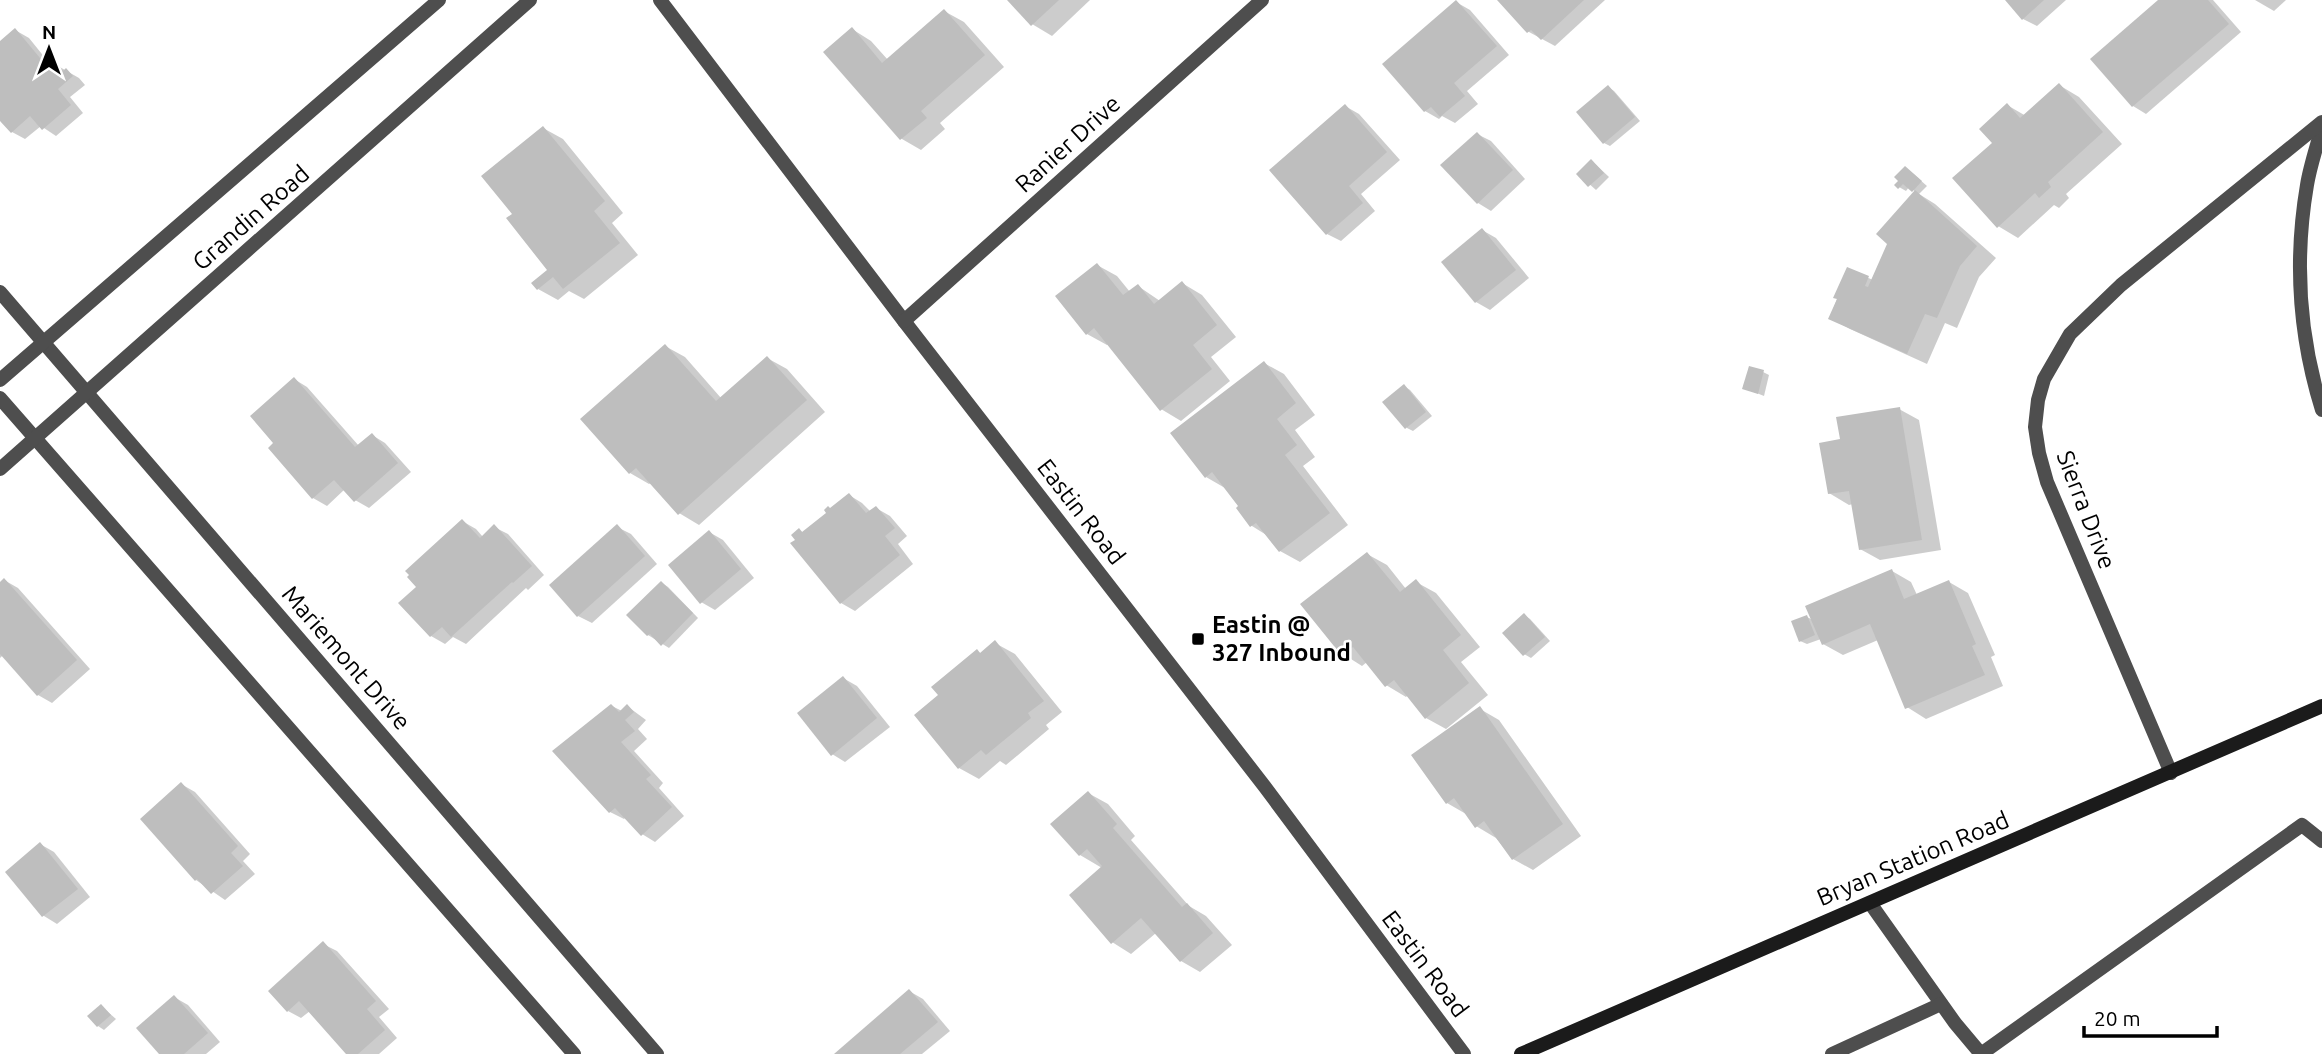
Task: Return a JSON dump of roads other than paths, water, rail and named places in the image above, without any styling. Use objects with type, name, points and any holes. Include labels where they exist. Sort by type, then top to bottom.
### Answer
[{"type":"main road","name":"Bryan Station Road","points":[[1521,1054],[2322,706]]},
{"type":"street","name":"Grandin Road","points":[[0,380],[439,0]]},
{"type":"street","name":"Grandin Road","points":[[0,469],[530,0]]},
{"type":"street","name":"Eastin Road","points":[[660,0],[904,321],[1265,787],[1464,1054]]},
{"type":"street","name":"Ranier Drive","points":[[904,321],[1262,0]]},
{"type":"street","name":"Sierra Drive","points":[[2322,125],[2307,182],[2299,278],[2302,329],[2322,410]]},
{"type":"street","name":"Sierra Drive","points":[[2171,773],[2047,482],[2035,428],[2038,400],[2044,379],[2070,334],[2121,285],[2322,125]]},
{"type":"street","name":"Mariemont Drive","points":[[0,292],[657,1054]]},
{"type":"street","points":[[0,398],[574,1054]]},
{"type":"street","points":[[1870,902],[1941,1004],[1981,1054],[2302,825],[2322,841]]},
{"type":"street","points":[[1832,1054],[1941,1004]]},
{"type":"place","name":"Eastin @ 327 Inbound","points":[[1198,639]]}]
